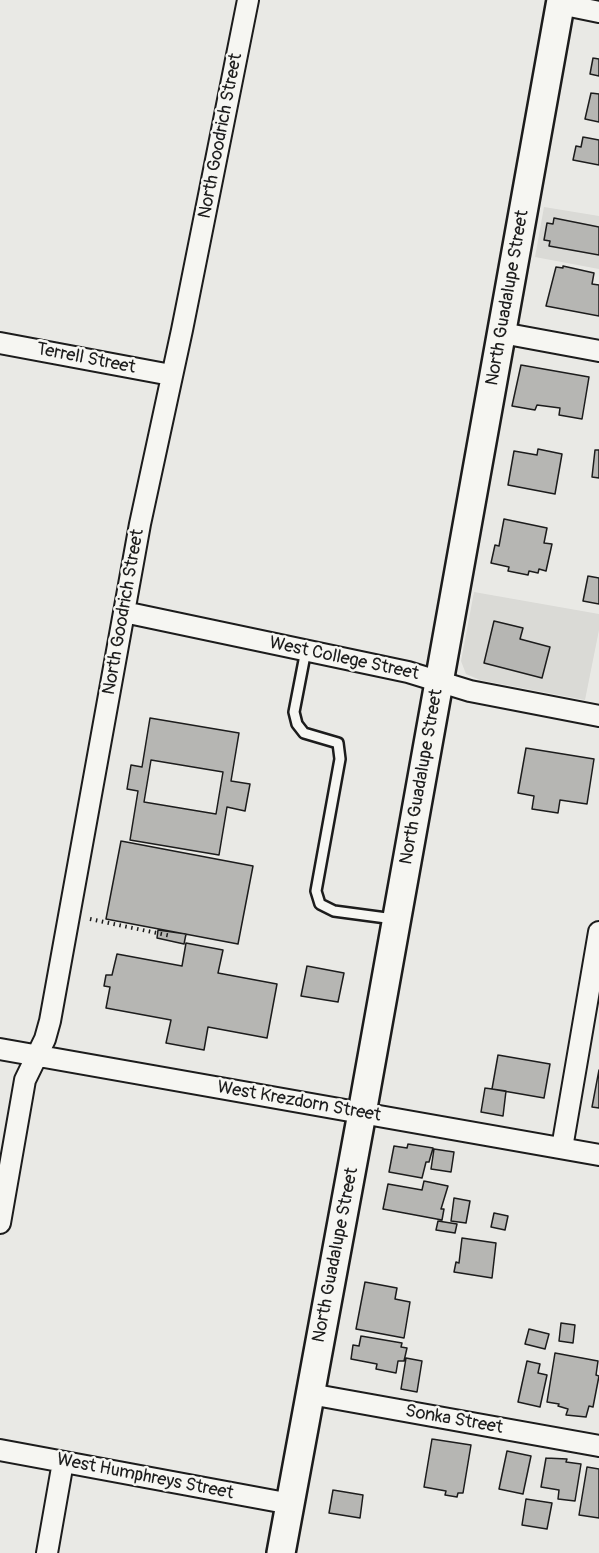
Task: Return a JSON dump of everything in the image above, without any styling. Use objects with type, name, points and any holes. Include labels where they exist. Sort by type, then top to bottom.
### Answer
[{"type":"street","name":"North Goodrich Street","points":[[0,1223],[25,1080],[45,1039],[50,1021],[124,612],[248,0]]},
{"type":"street","points":[[560,2],[599,12]]},
{"type":"street","name":"North Guadalupe Street","points":[[281,1553],[362,1113],[560,2]]},
{"type":"street","points":[[502,333],[599,351]]},
{"type":"street","name":"Terrell Street","points":[[0,344],[171,375]]},
{"type":"street","name":"West College Street","points":[[124,612],[306,650],[439,680],[470,690],[599,716]]},
{"type":"street","points":[[562,1148],[599,932]]},
{"type":"street","name":"West Krezdorn Street","points":[[0,1049],[599,1155]]},
{"type":"street","name":"Sonka Street","points":[[310,1394],[599,1446]]},
{"type":"street","name":"West Humphreys Street","points":[[0,1450],[291,1504]]},
{"type":"street","points":[[47,1553],[63,1462]]},
{"type":"lane","points":[[306,650],[294,712],[297,724],[304,733],[321,736],[338,743],[340,759],[316,891],[320,904],[334,911],[396,919]]},
{"type":"path","points":[[85,918],[171,936]]},
{"type":"shaded area","points":[[544,207],[599,216],[599,269],[535,257]]},
{"type":"shaded area","points":[[474,592],[599,614],[599,630],[585,700],[480,680],[466,674],[461,661]]},
{"type":"building","points":[[593,58],[599,59],[599,76],[590,74]]},
{"type":"building","points":[[591,93],[599,94],[599,122],[585,119]]},
{"type":"building","points":[[583,137],[599,140],[599,165],[573,160],[576,146],[581,147]]},
{"type":"building","points":[[554,218],[599,227],[599,255],[549,246],[550,241],[544,240],[547,223],[553,224]]},
{"type":"building","points":[[563,266],[594,273],[592,284],[599,285],[599,316],[546,306],[556,267],[563,268]]},
{"type":"building","points":[[521,365],[589,377],[582,419],[559,415],[560,408],[537,405],[535,410],[512,406]]},
{"type":"building","points":[[538,449],[562,454],[555,494],[508,485],[514,451],[537,455]]},
{"type":"building","points":[[595,450],[599,450],[599,478],[592,477]]},
{"type":"building","points":[[504,519],[547,528],[544,543],[552,544],[546,571],[539,569],[538,573],[529,571],[528,575],[508,571],[509,567],[491,563],[495,545],[499,546]]},
{"type":"building","points":[[588,576],[599,578],[599,604],[583,601]]},
{"type":"building","points":[[494,621],[523,628],[520,639],[550,647],[542,678],[484,663]]},
{"type":"building","points":[[150,718],[239,733],[231,781],[250,784],[245,811],[227,807],[219,855],[130,840],[138,791],[127,789],[131,765],[142,767]],"holes":[[[151,760],[223,772],[216,814],[144,802]]]},
{"type":"building","points":[[526,748],[594,759],[587,804],[560,800],[558,813],[532,809],[534,796],[518,793]]},
{"type":"building","points":[[121,841],[253,866],[238,944],[106,919]]},
{"type":"building","points":[[158,930],[186,934],[184,944],[157,938]]},
{"type":"building","points":[[186,943],[223,950],[218,973],[277,984],[267,1038],[208,1027],[204,1050],[166,1043],[171,1020],[106,1008],[110,987],[104,986],[106,975],[112,975],[117,954],[182,966]]},
{"type":"building","points":[[307,966],[344,973],[338,1002],[301,996]]},
{"type":"building","points":[[498,1055],[550,1064],[544,1098],[492,1089]]},
{"type":"building","points":[[599,1070],[599,1108],[592,1107]]},
{"type":"building","points":[[485,1088],[506,1091],[503,1116],[481,1112]]},
{"type":"building","points":[[408,1144],[433,1148],[422,1178],[389,1172],[394,1146],[407,1148]]},
{"type":"building","points":[[434,1149],[454,1152],[451,1172],[431,1169]]},
{"type":"building","points":[[424,1181],[448,1186],[441,1209],[444,1209],[442,1220],[383,1209],[388,1184],[422,1190]]},
{"type":"building","points":[[454,1198],[470,1201],[466,1223],[451,1221]]},
{"type":"building","points":[[494,1213],[508,1216],[505,1230],[491,1227]]},
{"type":"building","points":[[438,1221],[457,1224],[455,1233],[436,1230]]},
{"type":"building","points":[[462,1238],[496,1243],[492,1278],[454,1272],[456,1262],[459,1263]]},
{"type":"building","points":[[365,1282],[397,1288],[395,1299],[410,1302],[404,1338],[356,1329]]},
{"type":"building","points":[[561,1323],[575,1325],[573,1343],[559,1341]]},
{"type":"building","points":[[529,1329],[549,1334],[545,1349],[525,1344]]},
{"type":"building","points":[[361,1336],[402,1343],[401,1347],[407,1348],[404,1361],[398,1361],[396,1373],[376,1369],[377,1364],[351,1359],[353,1345],[359,1346]]},
{"type":"building","points":[[555,1353],[598,1361],[596,1375],[599,1376],[593,1407],[589,1406],[586,1417],[566,1415],[568,1409],[558,1406],[559,1404],[547,1402]]},
{"type":"building","points":[[406,1358],[422,1361],[417,1392],[401,1389]]},
{"type":"building","points":[[527,1361],[540,1364],[538,1373],[547,1375],[540,1407],[518,1402]]},
{"type":"building","points":[[432,1439],[471,1445],[463,1493],[458,1493],[457,1497],[445,1495],[446,1491],[424,1487]]},
{"type":"building","points":[[507,1451],[531,1456],[523,1494],[499,1489]]},
{"type":"building","points":[[546,1458],[567,1459],[566,1462],[581,1464],[575,1501],[558,1499],[559,1490],[541,1487]]},
{"type":"building","points":[[587,1467],[599,1469],[599,1518],[579,1515]]},
{"type":"building","points":[[333,1490],[363,1495],[360,1518],[329,1513]]},
{"type":"building","points":[[526,1499],[552,1503],[547,1529],[522,1525]]}]
